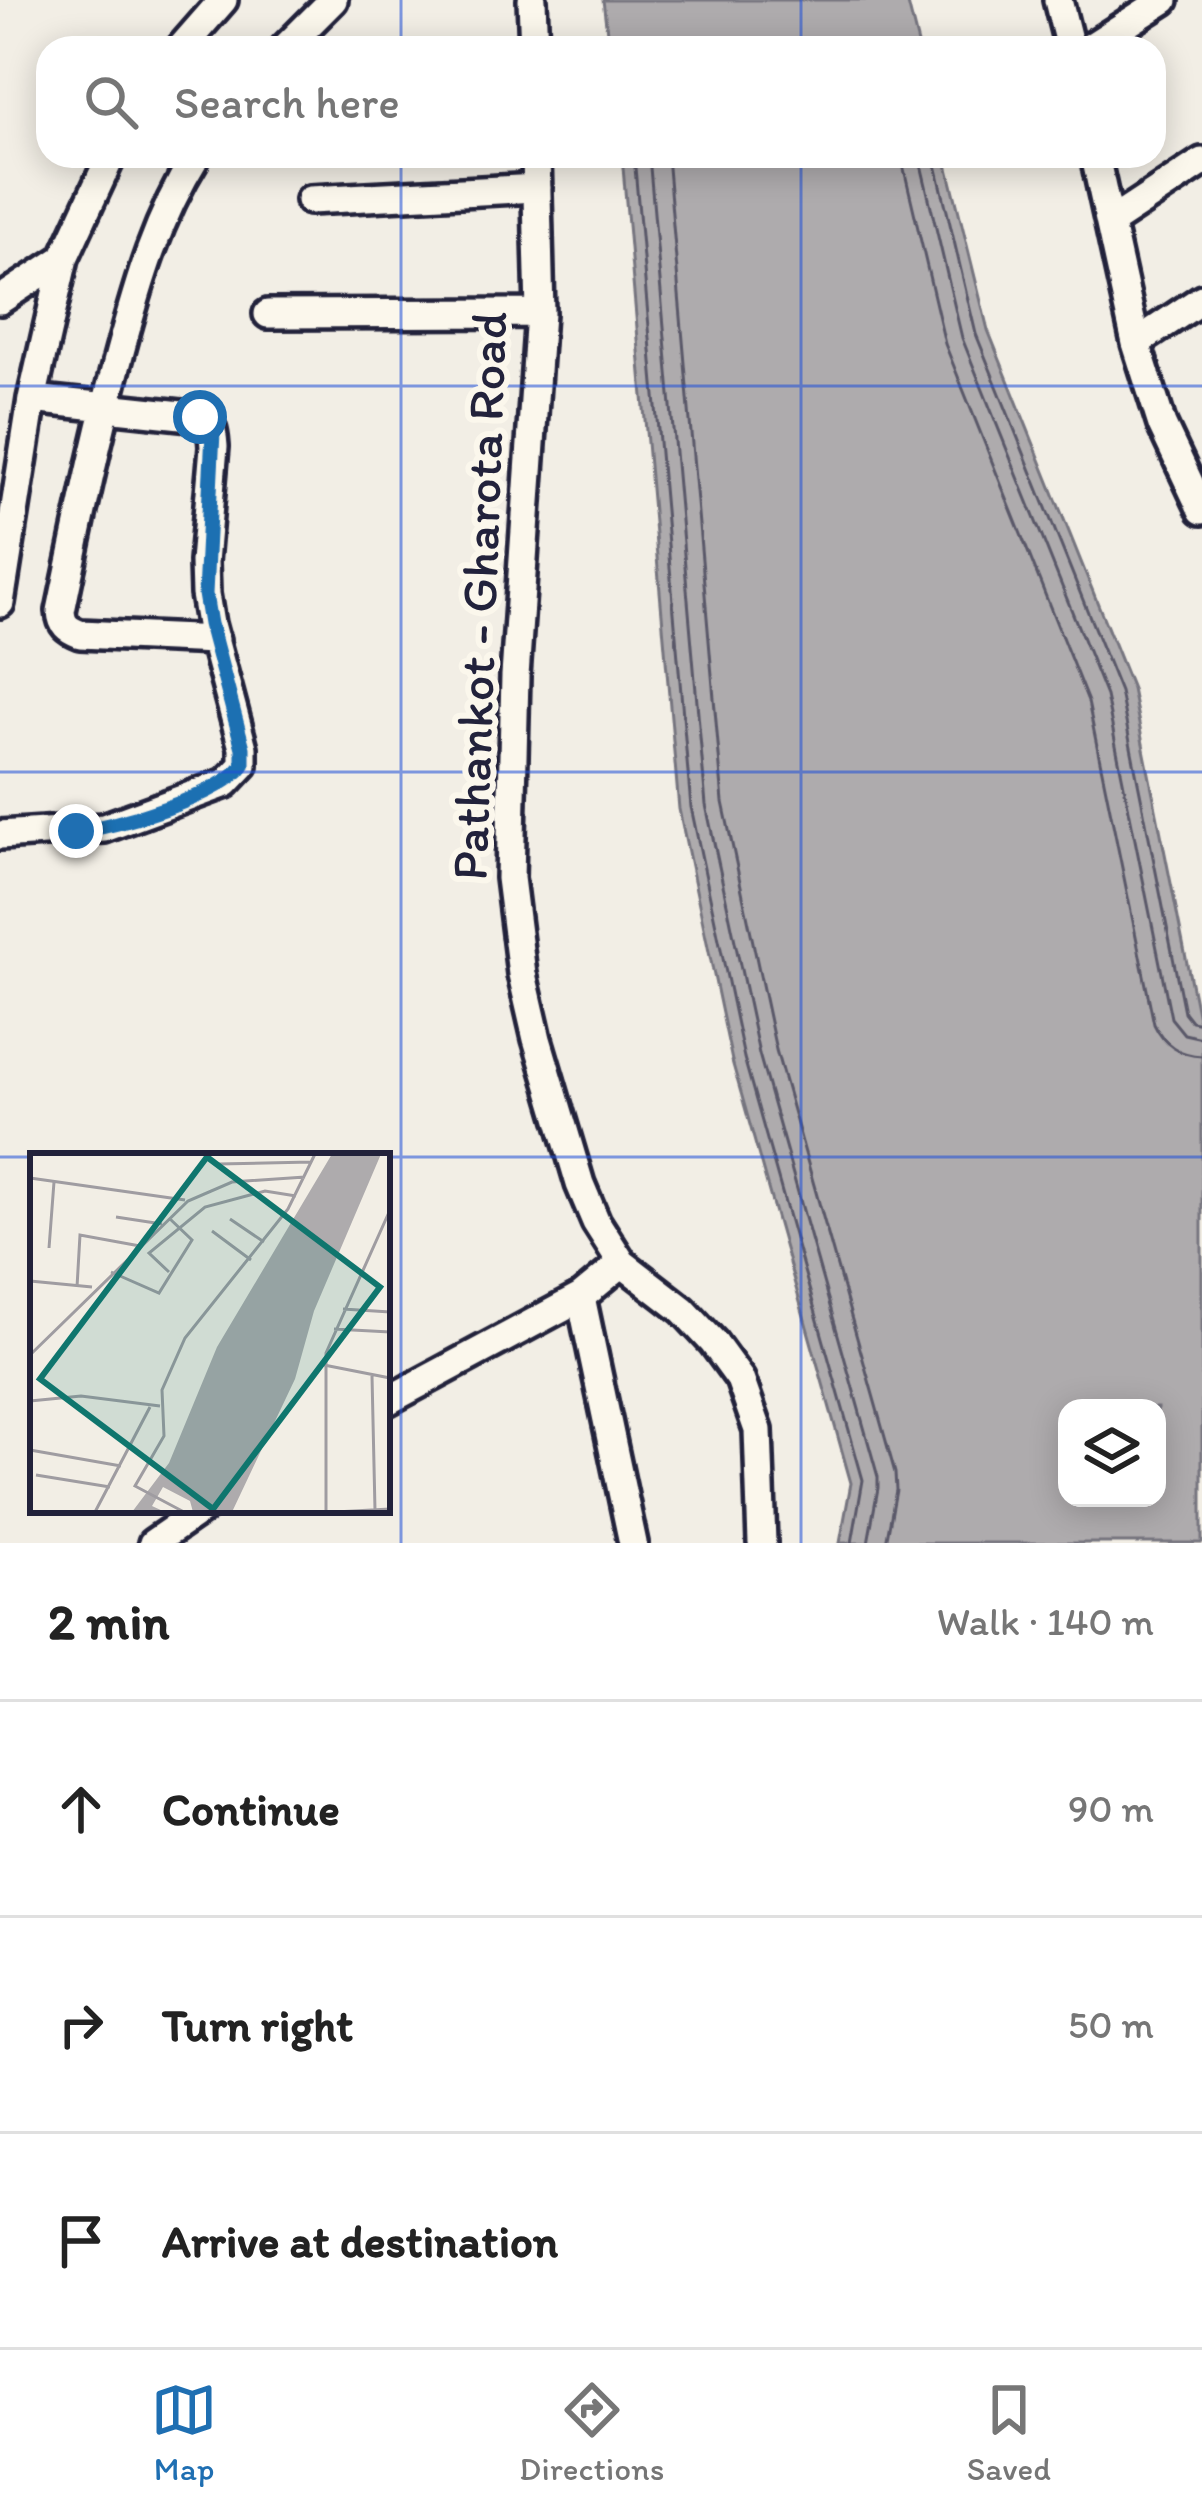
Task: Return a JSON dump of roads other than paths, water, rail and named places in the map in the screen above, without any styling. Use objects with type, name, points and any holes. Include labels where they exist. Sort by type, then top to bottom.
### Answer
[{"type":"street","points":[[192,36],[223,0]]},
{"type":"street","points":[[297,36],[334,0]]},
{"type":"street","points":[[532,0],[534,36]]},
{"type":"street","points":[[1058,0],[1067,36]]},
{"type":"street","points":[[1108,36],[1164,0]]},
{"type":"street","points":[[1111,222],[1202,162]]},
{"type":"street","points":[[0,603],[12,453],[32,398],[64,258],[105,168]]},
{"type":"street","points":[[190,168],[157,229],[139,278],[105,405],[61,621],[80,634],[215,640]]},
{"type":"street","name":"Pathankot - Gharota Road","points":[[536,168],[541,313],[515,676],[510,878],[522,974],[543,1060],[596,1222],[622,1263],[683,1310],[740,1379],[758,1430],[762,1543]]},
{"type":"street","points":[[1098,168],[1136,343],[1162,425],[1202,510]]},
{"type":"street","points":[[310,200],[537,188]]},
{"type":"street","points":[[0,300],[64,258]]},
{"type":"street","points":[[1136,343],[1202,299]]},
{"type":"street","points":[[268,314],[541,313]]},
{"type":"street","points":[[0,835],[104,828],[226,783],[243,765],[243,748],[205,594],[214,447],[209,422],[200,417],[32,398]]},
{"type":"street","points":[[390,1399],[581,1297],[622,1263]]},
{"type":"street","points":[[581,1297],[633,1543]]},
{"type":"street","points":[[154,1543],[197,1513]]},
{"type":"water","points":[[603,0],[907,0],[916,36],[608,36]]},
{"type":"water","points":[[623,168],[948,168],[988,330],[1132,689],[1202,1038],[1202,1543],[840,1543],[851,1483],[732,1061],[679,809]]}]
